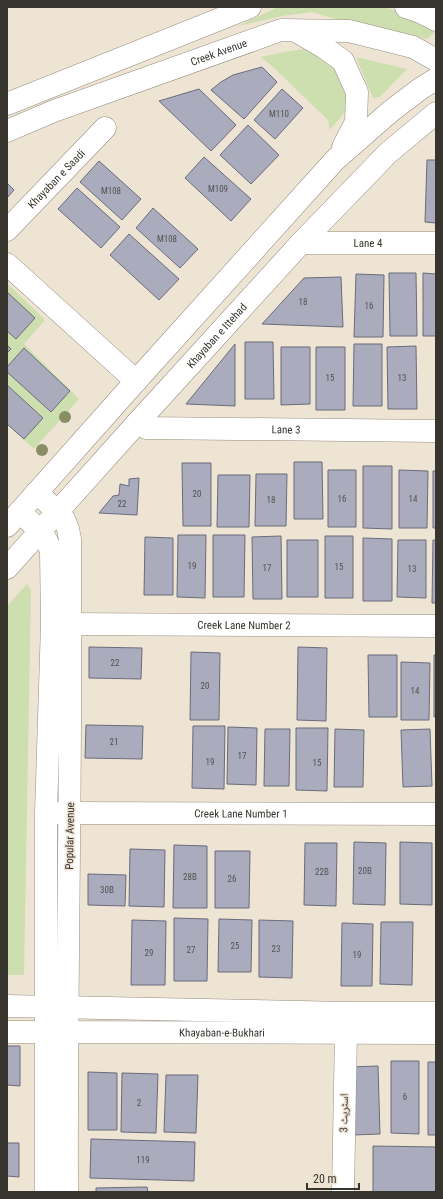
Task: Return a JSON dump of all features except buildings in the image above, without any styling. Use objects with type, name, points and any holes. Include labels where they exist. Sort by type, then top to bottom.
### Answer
[{"type":"street","points":[[7,104],[250,7]]},
{"type":"street","points":[[406,7],[436,20]]},
{"type":"street","name":"Creek Avenue","points":[[7,131],[54,111],[281,30],[349,31],[414,47],[436,60]]},
{"type":"street","points":[[295,31],[325,48],[343,62],[357,92],[356,122],[336,160]]},
{"type":"street","points":[[13,519],[336,160],[391,111],[420,88],[436,79]]},
{"type":"street","name":"Khayaban e Ittehad","points":[[7,568],[301,243],[388,153],[436,113]]},
{"type":"street","name":"Khayaban e Saadi","points":[[7,230],[105,128]]},
{"type":"street","name":"Lane 4","points":[[301,243],[436,243]]},
{"type":"street","points":[[7,264],[136,381]]},
{"type":"street","name":"Lane 3","points":[[138,422],[146,428],[436,431]]},
{"type":"street","name":"Popular Avenue","points":[[37,492],[64,520],[70,539],[61,624],[46,813],[46,1006],[56,1032],[67,1192]]},
{"type":"street","name":"Popular Avenue","points":[[13,519],[39,531],[46,537],[50,551],[61,624],[70,814],[67,1007],[56,1032],[46,1192]]},
{"type":"street","name":"Creek Lane Number 2","points":[[61,624],[436,626]]},
{"type":"street","name":"Creek Lane Number 1","points":[[46,813],[436,814]]},
{"type":"street","name":"Khayaban-e-Bukhari","points":[[7,1006],[347,1013],[436,1013]]},
{"type":"street","name":"Khayaban-e-Bukhari","points":[[7,1032],[436,1033]]},
{"type":"street","name":"اسٹریٹ 3","points":[[343,1192],[346,1033]]},
{"type":"green space","points":[[278,7],[383,7],[402,12],[434,25],[436,31],[427,39],[332,18],[312,12],[282,16],[238,26]]},
{"type":"green space","points":[[305,49],[324,56],[341,75],[350,96],[346,111],[330,130],[328,120],[261,57]]},
{"type":"green space","points":[[356,57],[407,69],[380,97],[373,98]]},
{"type":"green space","points":[[7,283],[45,320],[24,344],[79,399],[34,449],[7,424]]},
{"type":"green space","points":[[27,584],[31,590],[24,975],[7,975],[7,606]]}]
